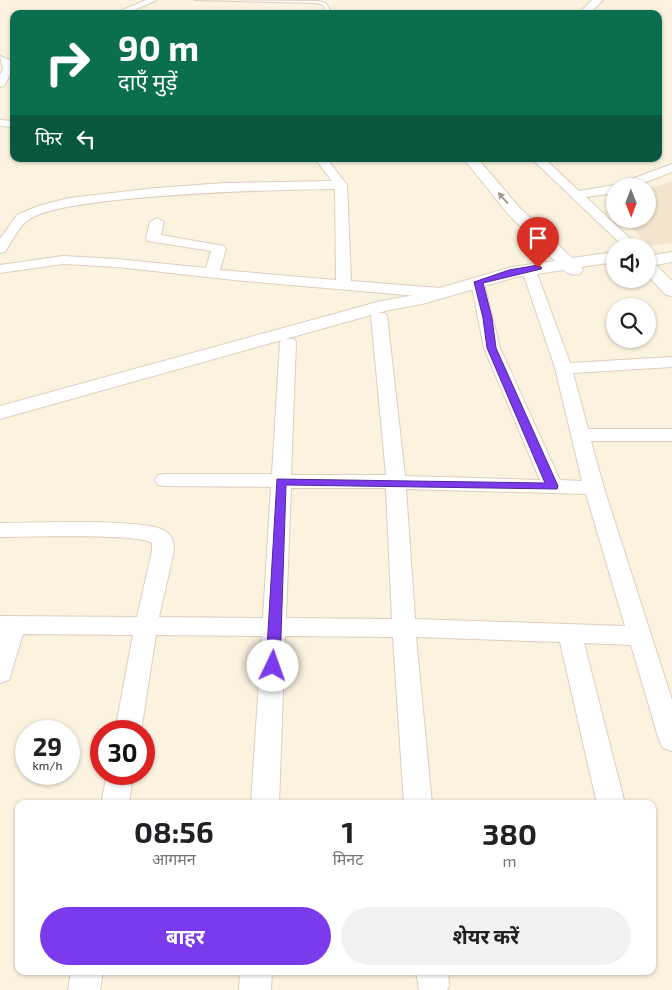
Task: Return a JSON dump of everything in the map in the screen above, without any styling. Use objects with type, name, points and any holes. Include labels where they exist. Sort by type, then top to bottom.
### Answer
[{"type":"street","points":[[127,10],[153,0]]},
{"type":"street","points":[[581,10],[598,0]]},
{"type":"street","points":[[0,59],[7,62],[0,84]]},
{"type":"street","points":[[323,162],[341,185],[344,284]]},
{"type":"street","points":[[473,162],[514,211],[580,265]]},
{"type":"street","points":[[492,162],[580,265]]},
{"type":"street","points":[[541,162],[622,238]]},
{"type":"street","points":[[646,178],[672,168]]},
{"type":"street","points":[[2,242],[22,218],[43,209],[69,202],[156,192],[224,187],[341,185]]},
{"type":"street","points":[[575,195],[606,190]]},
{"type":"street","points":[[157,222],[153,238],[219,249],[212,273]]},
{"type":"street","points":[[656,251],[672,249]]},
{"type":"street","points":[[656,259],[672,257]]},
{"type":"street","points":[[0,413],[388,305],[416,300],[478,282],[501,277],[531,276],[606,259]]},
{"type":"street","points":[[0,269],[63,260],[117,262],[212,273],[440,292]]},
{"type":"street","points":[[501,277],[512,272],[580,265],[606,265]]},
{"type":"street","points":[[656,275],[672,291]]},
{"type":"street","points":[[531,276],[562,368],[594,488],[672,740]]},
{"type":"street","points":[[478,282],[492,348],[553,486]]},
{"type":"street","points":[[0,423],[379,316],[404,307],[416,300]]},
{"type":"street","points":[[379,316],[396,482],[404,628],[418,800]]},
{"type":"street","points":[[265,800],[288,342]]},
{"type":"street","points":[[562,368],[672,362]]},
{"type":"street","points":[[580,435],[672,435]]},
{"type":"street","points":[[165,480],[396,482],[594,488]]},
{"type":"street","points":[[0,530],[110,530],[157,535],[163,541],[163,551],[146,626],[130,720]]},
{"type":"street","points":[[0,673],[7,626],[404,628],[639,636]]},
{"type":"street","points":[[570,634],[609,800]]},
{"type":"street","points":[[116,800],[118,785]]},
{"type":"street","points":[[84,990],[86,975]]},
{"type":"street","points":[[255,990],[256,975]]},
{"type":"lane","points":[[197,0],[317,2],[325,4],[328,10]]},
{"type":"shaded area","points":[[672,181],[672,243],[656,245],[656,238],[642,238],[632,228],[656,228],[656,186]]},
{"type":"route","points":[[273,666],[281,482],[396,482],[553,486],[515,398],[497,362],[492,348],[478,282],[501,277],[512,272],[538,268]]}]
